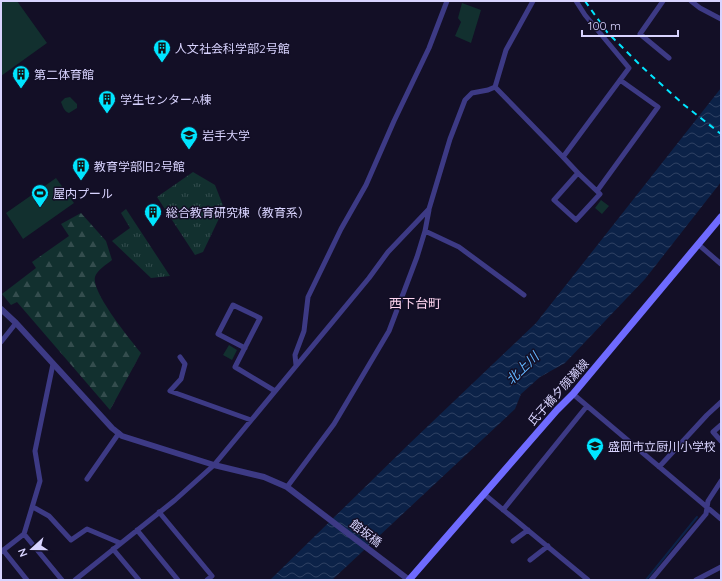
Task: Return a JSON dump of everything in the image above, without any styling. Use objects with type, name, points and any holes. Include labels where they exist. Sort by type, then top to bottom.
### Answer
[{"type":"main road","name":"氏子橋夕顔瀬線","points":[[409,580],[557,410],[574,394],[721,217]]},
{"type":"street","points":[[296,365],[295,355],[304,330],[308,297],[340,229],[366,185],[428,48],[447,1]]},
{"type":"street","points":[[495,87],[506,50],[533,1]]},
{"type":"street","points":[[563,157],[629,68],[585,15],[576,1]]},
{"type":"street","points":[[663,1],[640,34],[669,58]]},
{"type":"street","points":[[691,1],[700,8],[721,19]]},
{"type":"street","points":[[597,191],[658,107],[620,80]]},
{"type":"street","points":[[495,87],[600,194],[576,220],[554,200],[578,173]]},
{"type":"street","points":[[287,487],[334,424],[389,331],[417,257],[425,230],[429,209],[450,139],[465,100],[472,92],[488,90],[495,87]]},
{"type":"street","points":[[75,580],[175,500],[214,465],[369,278],[388,252],[429,209]]},
{"type":"street","points":[[425,230],[460,248],[524,295]]},
{"type":"street","points":[[698,245],[721,264]]},
{"type":"street","points":[[245,348],[218,334],[233,305],[260,318],[245,348],[235,367],[275,391]]},
{"type":"street","name":"館坂橋","points":[[1,309],[112,428],[120,434],[138,442],[214,465],[264,477],[287,487],[409,580]]},
{"type":"street","points":[[1,342],[16,324]]},
{"type":"street","points":[[180,357],[185,364],[181,379],[170,391],[251,420]]},
{"type":"street","points":[[27,580],[2,551],[24,534],[40,481],[35,451],[52,364]]},
{"type":"street","points":[[574,394],[721,519]]},
{"type":"street","points":[[659,467],[721,402]]},
{"type":"street","points":[[503,510],[587,406]]},
{"type":"street","points":[[721,425],[713,432],[721,441]]},
{"type":"street","points":[[88,479],[120,434]]},
{"type":"street","points":[[652,580],[706,514],[708,501],[721,481]]},
{"type":"street","points":[[484,494],[588,580]]},
{"type":"street","points":[[33,507],[49,516],[71,540],[87,529],[120,543]]},
{"type":"street","points":[[159,512],[212,576],[207,580]]},
{"type":"street","points":[[137,530],[178,580]]},
{"type":"street","points":[[512,540],[528,530]]},
{"type":"street","points":[[24,534],[62,580]]},
{"type":"street","points":[[530,560],[548,546]]},
{"type":"street","points":[[113,549],[139,580]]},
{"type":"street","points":[[696,580],[721,567]]},
{"type":"green space","points":[[1,1],[17,1],[47,43],[1,76]]},
{"type":"green space","points":[[462,3],[481,10],[471,43],[455,36],[461,22],[458,18]]},
{"type":"green space","points":[[70,97],[77,104],[77,108],[69,113],[65,110],[61,102],[65,98]]},
{"type":"green space","points":[[193,172],[215,185],[224,208],[203,252],[195,255],[157,197]]},
{"type":"green space","name":"屋内プール","points":[[56,178],[74,203],[23,239],[6,213]]},
{"type":"green space","points":[[601,200],[609,206],[602,214],[595,208]]},
{"type":"green space","points":[[126,209],[170,276],[151,278],[112,241],[130,228],[121,213]]},
{"type":"green space","points":[[81,213],[106,241],[112,260],[97,272],[95,277],[95,284],[99,294],[113,316],[141,353],[110,410],[17,302],[11,305],[2,294],[36,268],[32,262],[69,236],[61,224]]},
{"type":"green space","points":[[229,345],[237,350],[232,360],[223,355]]},
{"type":"water","name":"北上川","points":[[721,88],[721,182],[645,279],[565,363],[540,377],[521,394],[515,409],[332,580],[270,580],[408,445],[536,323]]},
{"type":"waterway","points":[[646,580],[697,517]]},
{"type":"railway","points":[[585,1],[607,32],[642,67],[683,104],[721,134]]},
{"type":"place","name":"人文社会科学部2号館","points":[[162,63]]},
{"type":"place","name":"第二体育館","points":[[21,89]]},
{"type":"place","name":"学生センターA棟","points":[[107,114]]},
{"type":"place","name":"岩手大学","points":[[189,150]]},
{"type":"place","name":"教育学部旧2号館","points":[[81,181]]},
{"type":"place","name":"屋内プール","points":[[40,208]]},
{"type":"place","name":"総合教育研究棟（教育系）","points":[[153,227]]},
{"type":"place","name":"盛岡市立厨川小学校","points":[[595,461]]},
{"type":"district","name":"西下台町","points":[[415,303]]}]
